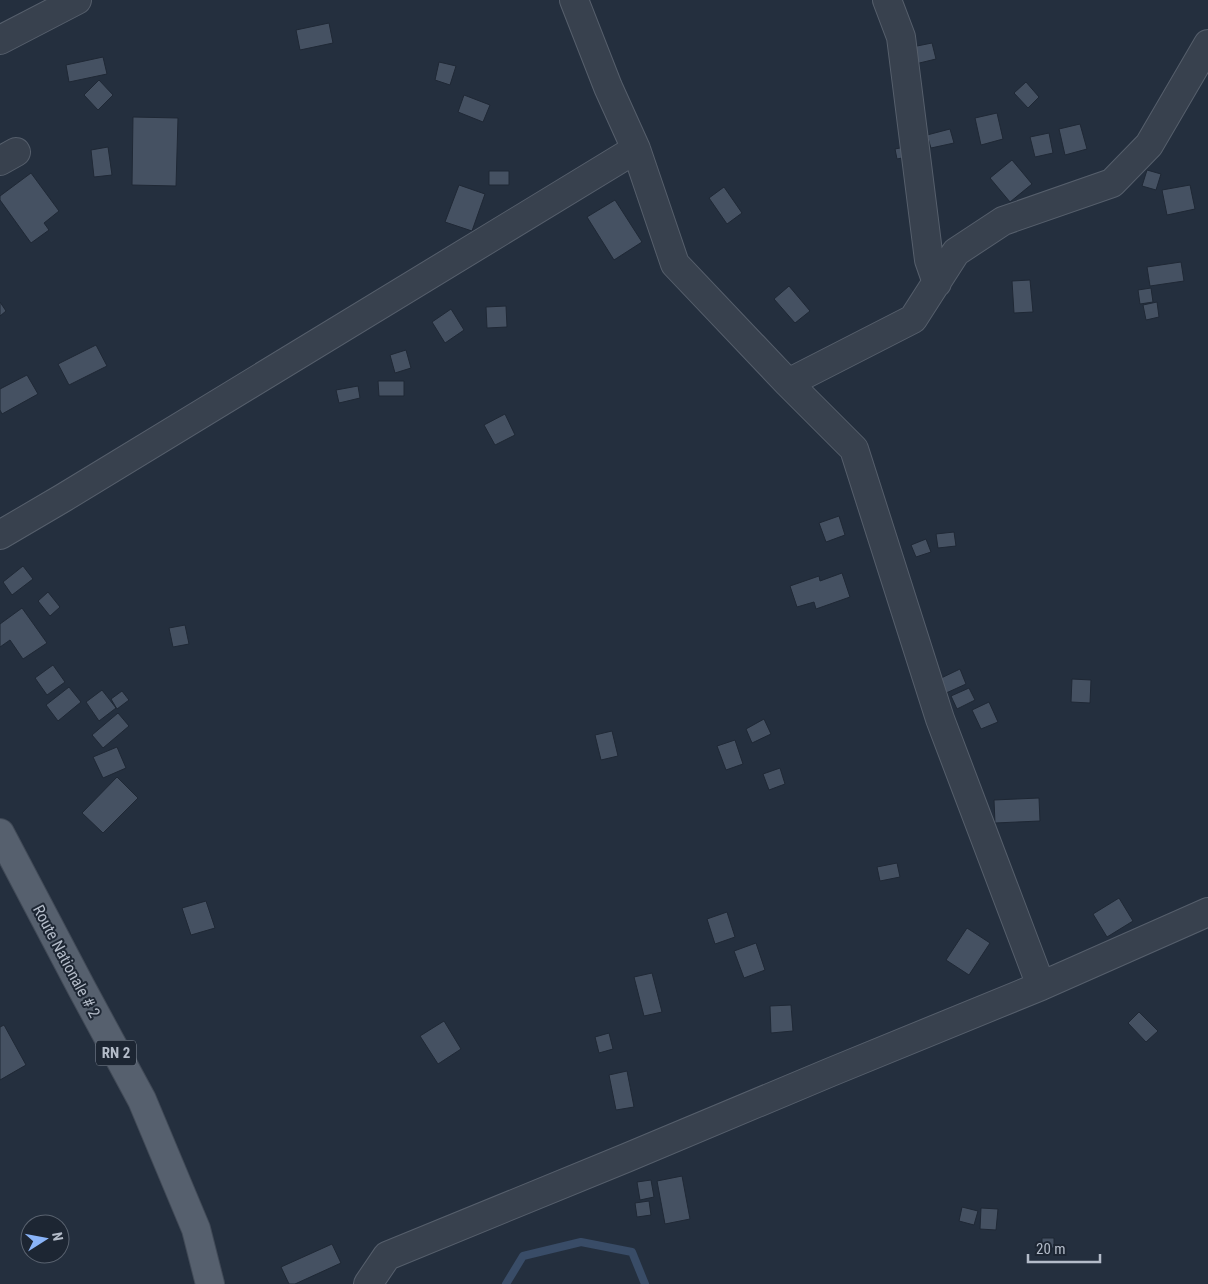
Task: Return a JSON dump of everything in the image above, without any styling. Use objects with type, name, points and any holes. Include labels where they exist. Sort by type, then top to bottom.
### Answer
[{"type":"main road","name":"Route Nationale # 2","points":[[0,832],[85,996],[142,1100],[196,1229],[210,1284]]},
{"type":"street","points":[[0,40],[77,0]]},
{"type":"street","points":[[574,0],[608,87],[636,149],[676,264],[788,383],[854,449],[940,718],[1041,986]]},
{"type":"street","points":[[887,0],[901,37],[929,260],[937,283]]},
{"type":"street","points":[[788,383],[913,319],[956,252],[1003,221],[1112,183],[1149,145],[1208,44]]},
{"type":"street","points":[[0,535],[636,149]]},
{"type":"street","points":[[368,1284],[387,1256],[1041,986],[1208,912]]},
{"type":"building","points":[[329,23],[333,43],[300,50],[296,30]]},
{"type":"building","points":[[932,43],[936,59],[911,65],[907,48]]},
{"type":"building","points":[[103,57],[107,74],[69,82],[66,65]]},
{"type":"building","points":[[439,62],[456,66],[450,85],[435,80]]},
{"type":"building","points":[[99,80],[113,95],[98,110],[84,95]]},
{"type":"building","points":[[1026,82],[1039,97],[1028,108],[1014,93]]},
{"type":"building","points":[[464,95],[490,105],[483,122],[458,112]]},
{"type":"building","points":[[997,113],[1003,139],[981,145],[975,118]]},
{"type":"building","points":[[133,117],[178,118],[176,186],[132,185]]},
{"type":"building","points":[[1080,124],[1087,149],[1065,155],[1059,129]]},
{"type":"building","points":[[950,129],[954,143],[931,148],[927,135]]},
{"type":"building","points":[[1049,133],[1053,153],[1035,157],[1030,137]]},
{"type":"building","points":[[910,146],[912,156],[897,159],[895,149]]},
{"type":"building","points":[[108,147],[112,175],[94,177],[91,150]]},
{"type":"building","points":[[1012,160],[1032,184],[1010,202],[990,178]]},
{"type":"building","points":[[1147,170],[1161,174],[1156,190],[1142,186]]},
{"type":"building","points":[[489,171],[509,171],[509,185],[489,185]]},
{"type":"building","points":[[31,173],[59,211],[44,223],[49,230],[31,243],[0,200],[0,196]]},
{"type":"building","points":[[459,185],[485,194],[472,231],[445,222]]},
{"type":"building","points":[[1190,185],[1195,209],[1167,215],[1162,190]]},
{"type":"building","points":[[724,187],[742,213],[727,224],[709,198]]},
{"type":"building","points":[[615,200],[642,242],[614,260],[587,217]]},
{"type":"building","points":[[1181,262],[1184,281],[1150,286],[1147,267]]},
{"type":"building","points":[[1030,280],[1033,312],[1014,313],[1012,281]]},
{"type":"building","points":[[789,286],[810,311],[795,323],[774,299]]},
{"type":"building","points":[[1151,288],[1153,302],[1140,304],[1138,290]]},
{"type":"building","points":[[0,302],[6,311],[0,316]]},
{"type":"building","points":[[1157,302],[1159,317],[1146,320],[1143,305]]},
{"type":"building","points":[[506,306],[507,327],[487,328],[486,307]]},
{"type":"building","points":[[451,309],[464,330],[445,343],[432,322]]},
{"type":"building","points":[[96,345],[107,366],[69,385],[58,364]]},
{"type":"building","points":[[406,350],[411,368],[395,373],[390,355]]},
{"type":"building","points":[[27,375],[38,394],[2,414],[0,410],[0,389]]},
{"type":"building","points":[[378,381],[404,381],[404,396],[379,396]]},
{"type":"building","points":[[358,386],[360,398],[339,403],[336,390]]},
{"type":"building","points":[[505,414],[515,435],[495,445],[484,425]]},
{"type":"building","points":[[839,516],[845,535],[826,542],[819,523]]},
{"type":"building","points":[[954,532],[956,546],[938,548],[936,534]]},
{"type":"building","points":[[926,539],[931,552],[916,557],[911,545]]},
{"type":"building","points":[[23,566],[33,579],[12,595],[3,582]]},
{"type":"building","points":[[842,573],[850,597],[816,609],[814,602],[797,607],[790,586],[819,576],[820,581]]},
{"type":"building","points":[[48,592],[60,607],[50,616],[38,601]]},
{"type":"building","points":[[22,608],[47,643],[23,659],[10,640],[0,647],[0,624]]},
{"type":"building","points":[[185,625],[189,644],[173,647],[169,628]]},
{"type":"building","points":[[53,665],[65,682],[47,695],[35,678]]},
{"type":"building","points":[[960,669],[966,684],[944,694],[937,680]]},
{"type":"building","points":[[1072,679],[1091,680],[1090,703],[1071,702]]},
{"type":"building","points":[[69,687],[81,702],[58,721],[46,705]]},
{"type":"building","points":[[969,688],[975,700],[957,709],[951,696]]},
{"type":"building","points":[[102,690],[116,708],[99,721],[86,702]]},
{"type":"building","points":[[122,691],[129,700],[117,709],[111,699]]},
{"type":"building","points":[[989,702],[998,722],[981,729],[972,710]]},
{"type":"building","points":[[118,713],[129,726],[103,748],[92,735]]},
{"type":"building","points":[[764,719],[771,734],[752,743],[746,729]]},
{"type":"building","points":[[612,731],[618,756],[601,760],[595,735]]},
{"type":"building","points":[[735,740],[743,764],[726,770],[717,746]]},
{"type":"building","points":[[117,747],[126,768],[103,778],[93,757]]},
{"type":"building","points":[[780,768],[785,784],[769,790],[763,774]]},
{"type":"building","points":[[117,777],[138,798],[103,833],[82,813]]},
{"type":"building","points":[[1039,798],[1040,821],[995,823],[994,800]]},
{"type":"building","points":[[897,863],[900,877],[880,881],[877,867]]},
{"type":"building","points":[[1119,898],[1133,921],[1107,937],[1093,914]]},
{"type":"building","points":[[206,901],[215,928],[191,935],[182,908]]},
{"type":"building","points":[[727,912],[735,937],[715,944],[707,919]]},
{"type":"building","points":[[967,928],[990,943],[969,975],[946,960]]},
{"type":"building","points":[[756,943],[765,970],[744,978],[734,951]]},
{"type":"building","points":[[652,973],[662,1012],[644,1016],[634,977]]},
{"type":"building","points":[[791,1005],[793,1031],[771,1033],[770,1006]]},
{"type":"building","points":[[1139,1012],[1158,1031],[1146,1042],[1128,1023]]},
{"type":"building","points":[[444,1021],[461,1049],[438,1064],[420,1036]]},
{"type":"building","points":[[4,1025],[26,1065],[0,1080],[0,1027]]},
{"type":"building","points":[[609,1033],[613,1049],[599,1053],[595,1037]]},
{"type":"building","points":[[627,1071],[634,1107],[616,1110],[609,1075]]},
{"type":"building","points":[[682,1176],[690,1219],[665,1224],[657,1181]]},
{"type":"building","points":[[651,1180],[654,1197],[640,1200],[637,1182]]},
{"type":"building","points":[[649,1201],[651,1215],[637,1217],[635,1203]]},
{"type":"building","points":[[962,1207],[978,1211],[974,1225],[959,1221]]},
{"type":"building","points":[[981,1208],[998,1209],[996,1230],[980,1229]]},
{"type":"building","points":[[1042,1238],[1054,1238],[1054,1248],[1042,1248]]},
{"type":"building","points":[[332,1244],[341,1263],[295,1284],[289,1284],[281,1267]]},
{"type":"waterway","points":[[506,1284],[523,1256],[581,1242],[632,1252],[645,1284]]}]
